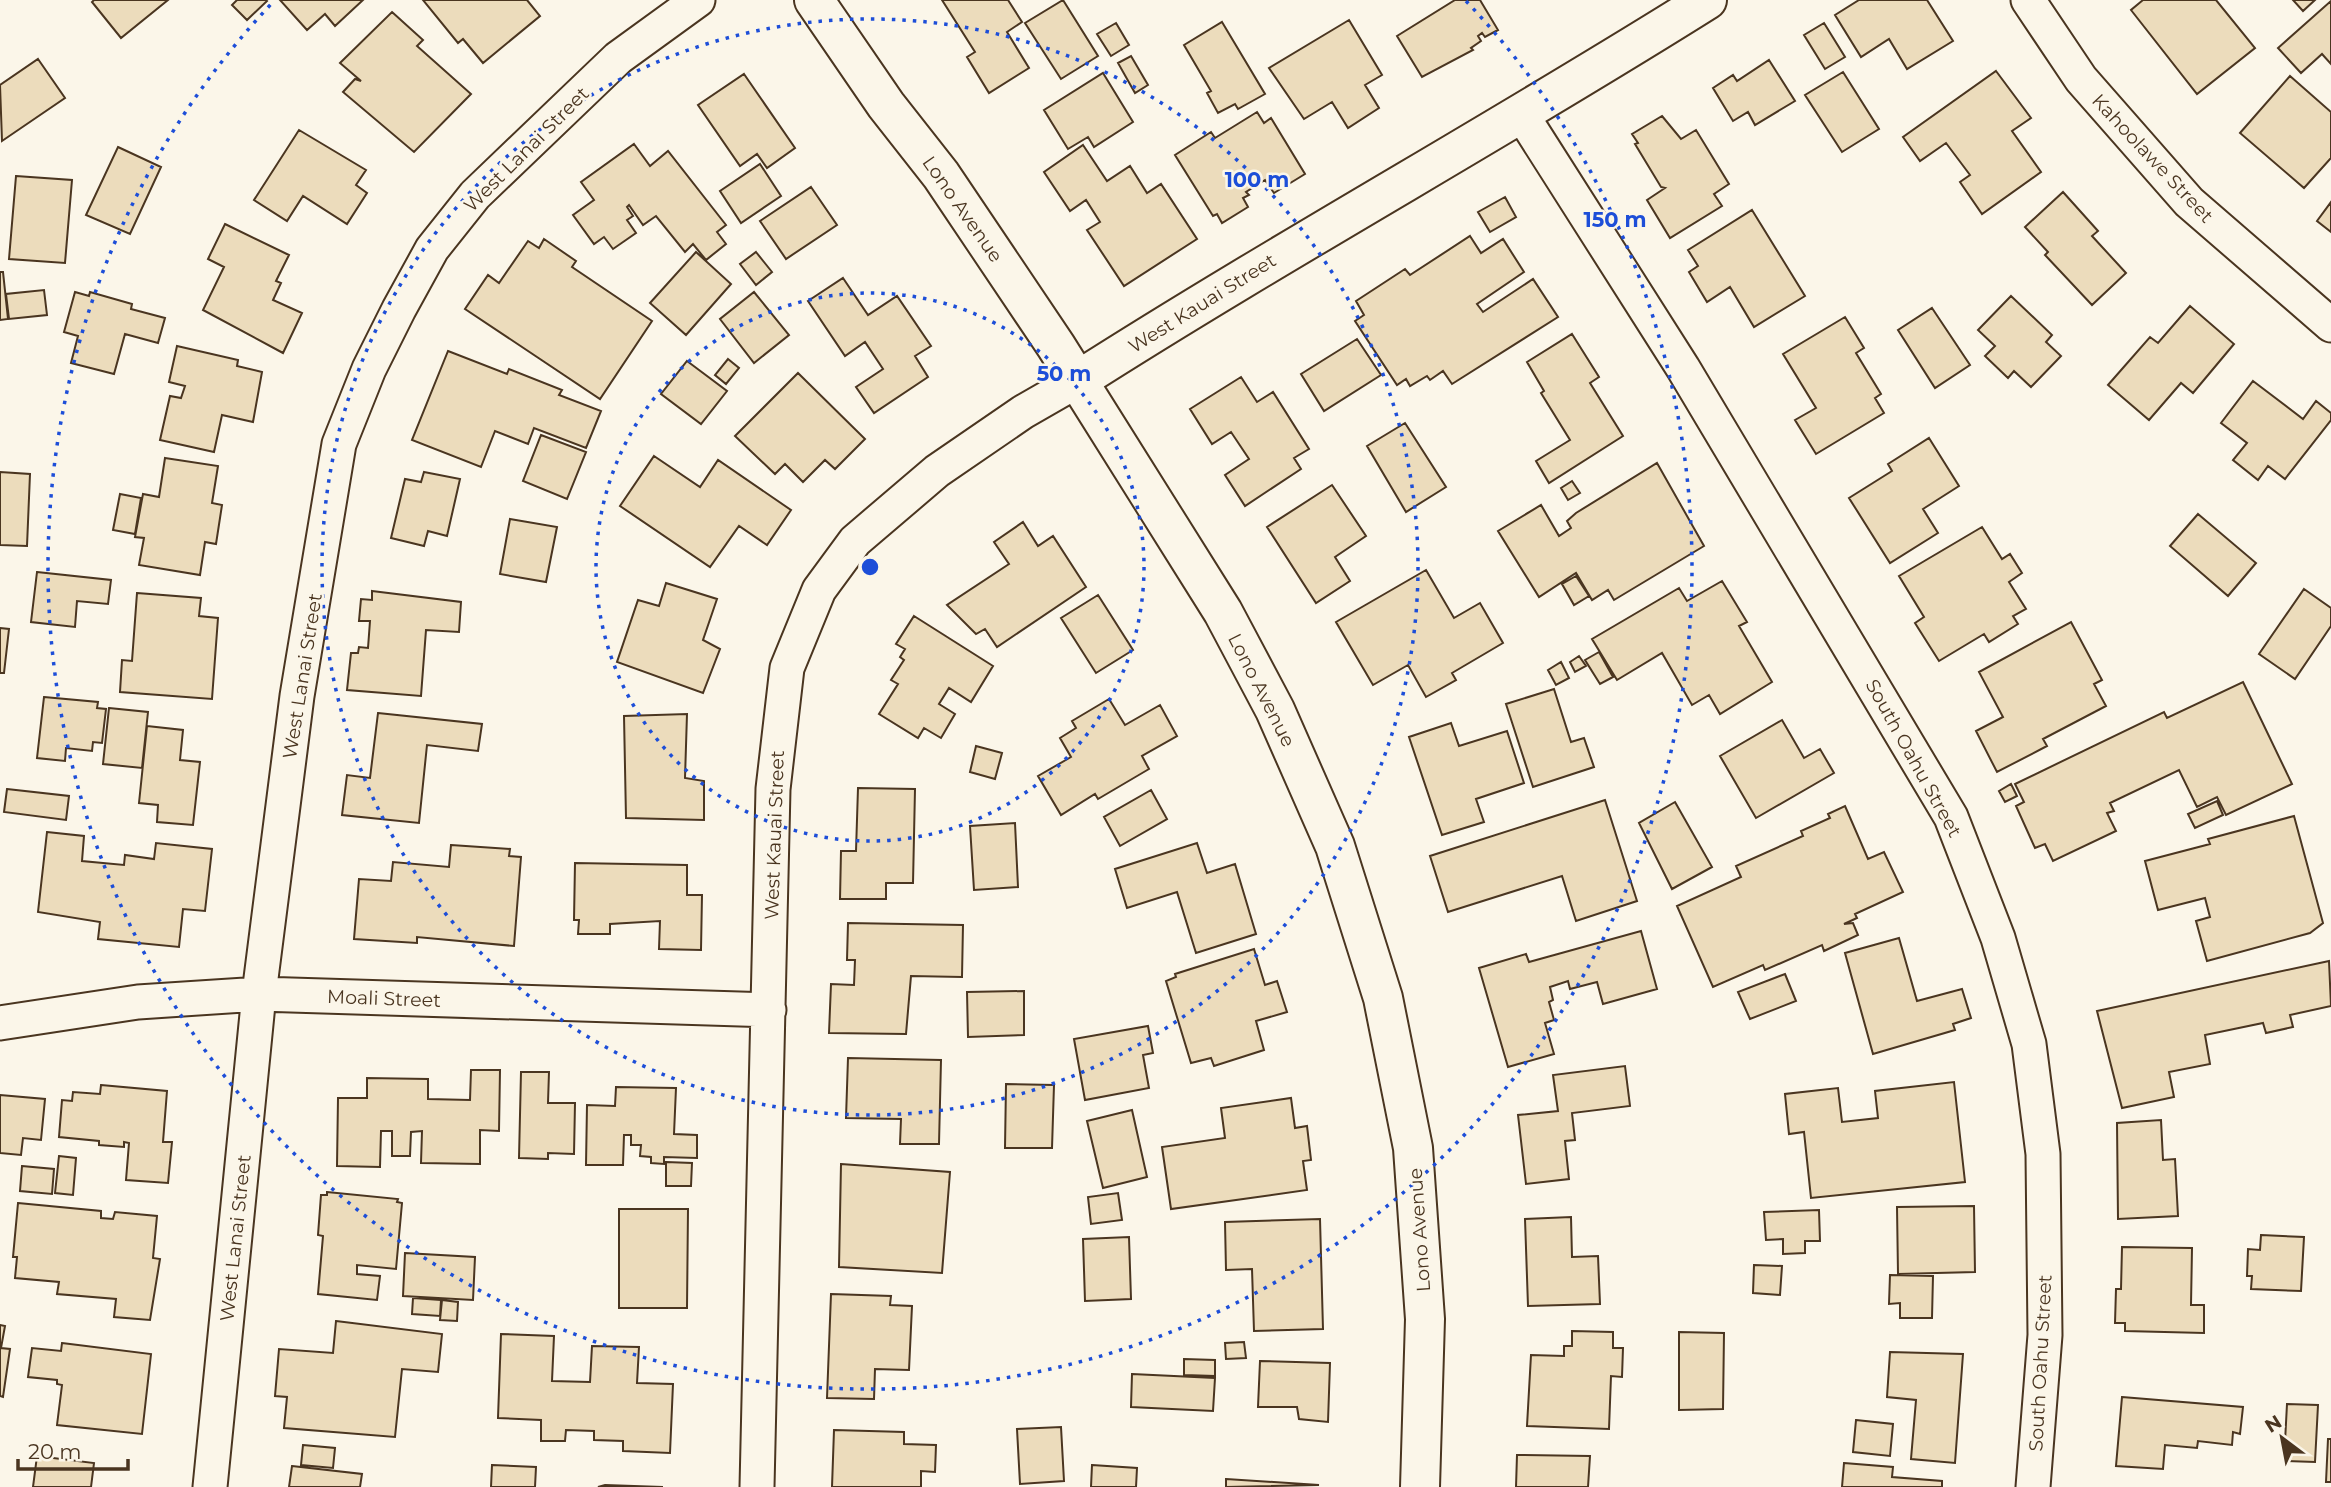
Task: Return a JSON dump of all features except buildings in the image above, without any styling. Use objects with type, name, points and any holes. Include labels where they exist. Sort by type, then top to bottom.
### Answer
[{"type":"street","name":"West Lanai Street","points":[[210,1487],[259,994],[297,696],[339,444],[369,369],[432,249],[475,195],[618,58],[698,0]]},
{"type":"street","name":"Lono Avenue","points":[[814,0],[886,105],[941,176],[1077,381],[1223,612],[1275,709],[1335,846],[1383,998],[1414,1161],[1425,1319],[1420,1487]]},
{"type":"street","name":"West Kauai Street","points":[[757,1487],[773,789],[787,668],[819,590],[855,541],[937,471],[1023,412],[1281,254],[1522,115],[1707,0]]},
{"type":"street","name":"Kahoolawe Street","points":[[2028,0],[2081,79],[2189,202],[2331,325]]},
{"type":"street","name":"South Oahu Street","points":[[1522,115],[1684,368],[1951,817],[1998,938],[2029,1044],[2043,1153],[2045,1335],[2033,1487]]},
{"type":"street","name":"Moali Street","points":[[0,1023],[138,1002],[259,994],[769,1010]]}]
